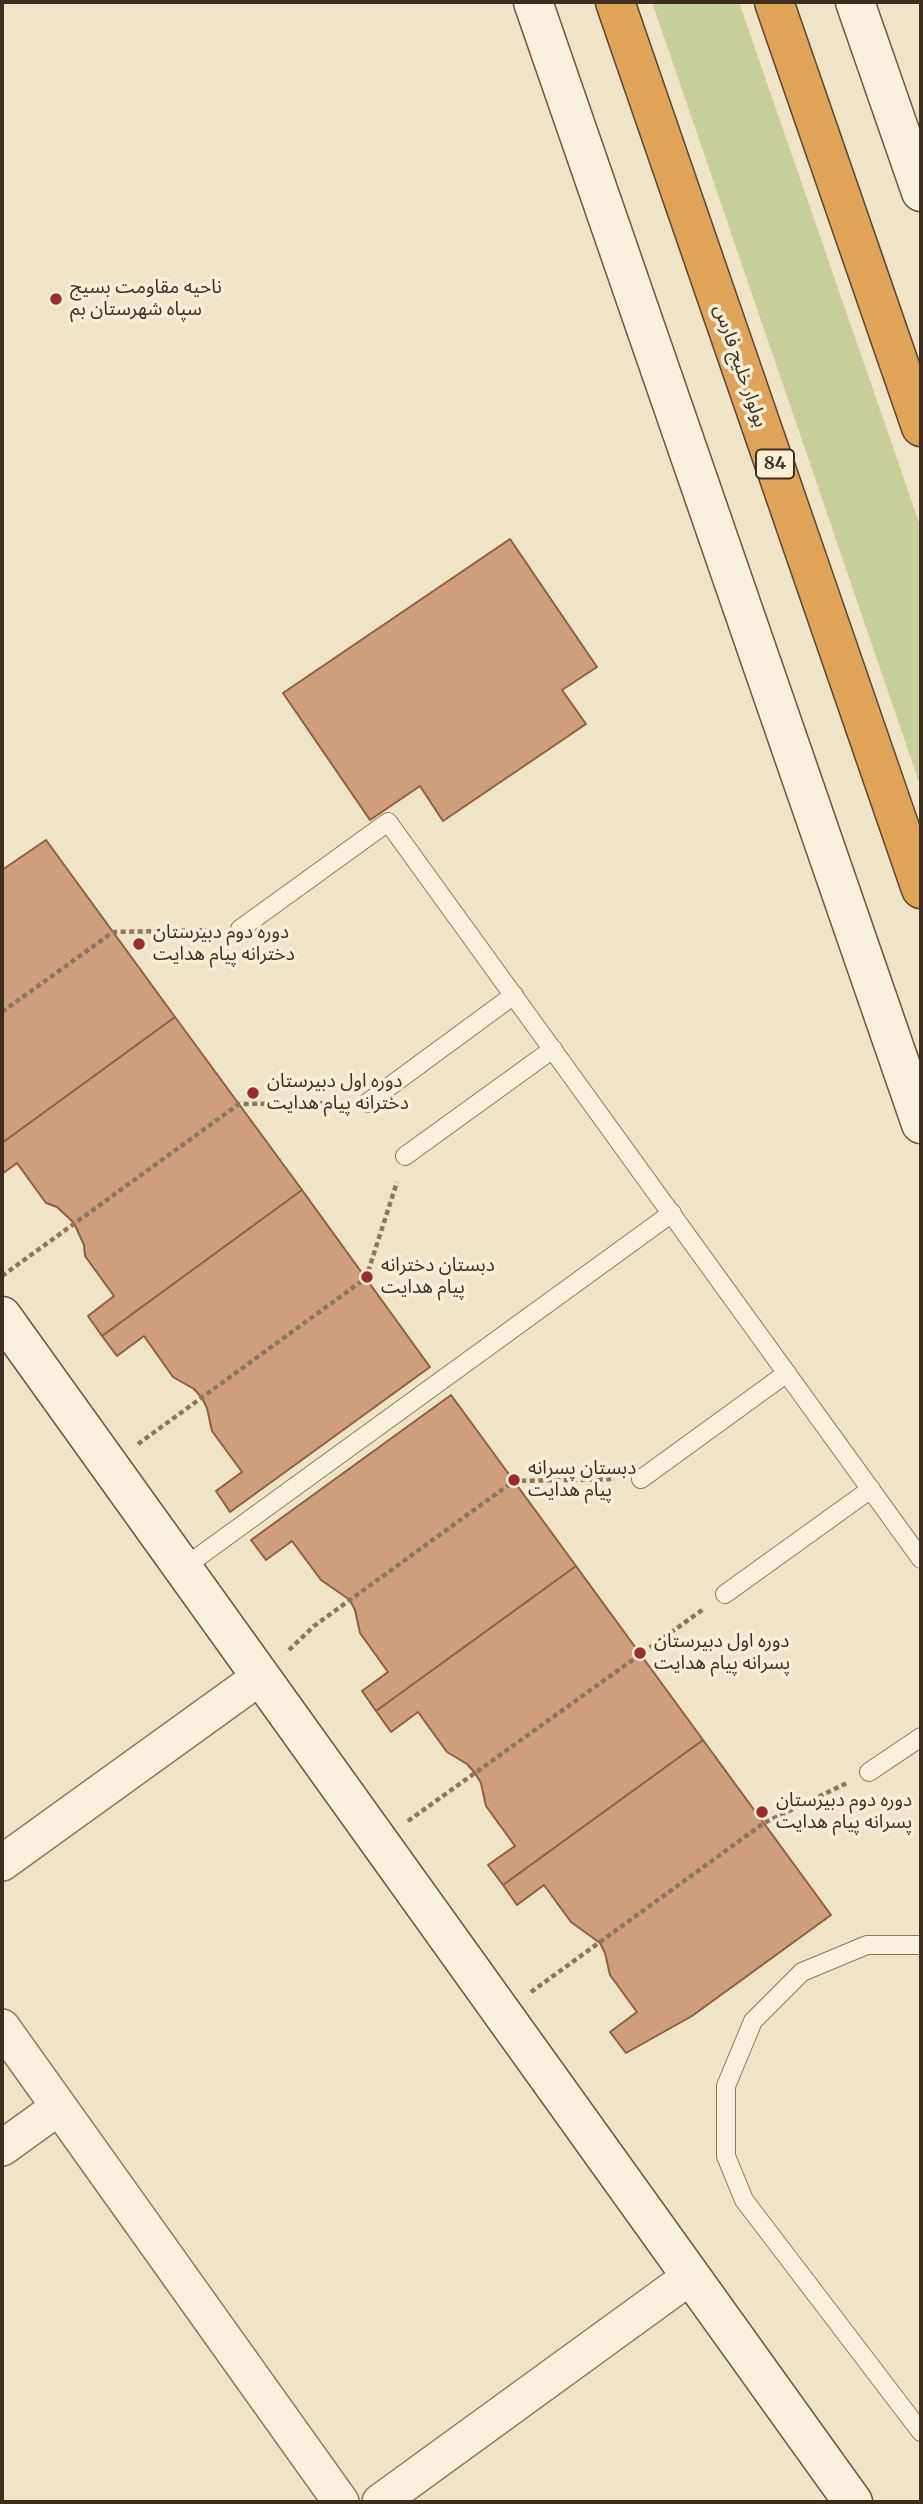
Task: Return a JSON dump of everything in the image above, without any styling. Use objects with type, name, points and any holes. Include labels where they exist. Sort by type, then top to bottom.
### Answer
[{"type":"highway","name":"بولوار خلیج فارس","points":[[615,2],[921,889]]},
{"type":"highway","points":[[621,2],[628,40]]},
{"type":"highway","points":[[774,2],[921,427]]},
{"type":"street","points":[[533,2],[921,1124]]},
{"type":"street","points":[[855,2],[921,192]]},
{"type":"street","points":[[2,1316],[853,2502]]},
{"type":"street","points":[[2,1863],[260,1676]]},
{"type":"street","points":[[2,2027],[341,2502]]},
{"type":"street","points":[[2,2148],[59,2107]]},
{"type":"street","points":[[380,2502],[691,2277]]},
{"type":"lane","points":[[240,929],[388,822],[921,1559]]},
{"type":"lane","points":[[367,1103],[514,995]]},
{"type":"lane","points":[[405,1156],[553,1049]]},
{"type":"lane","points":[[183,1568],[672,1213]]},
{"type":"lane","points":[[641,1479],[787,1373]]},
{"type":"lane","points":[[725,1594],[871,1489]]},
{"type":"lane","points":[[869,1772],[921,1737]]},
{"type":"lane","points":[[921,1945],[867,1945],[802,1972],[753,2021],[726,2086],[726,2156],[744,2200],[921,2432]]},
{"type":"path","points":[[2,1012],[113,932],[240,929]]},
{"type":"path","points":[[2,1276],[239,1104],[367,1103]]},
{"type":"path","points":[[109,1465],[366,1278],[405,1156]]},
{"type":"path","points":[[260,1676],[314,1626],[514,1481],[641,1479]]},
{"type":"path","points":[[379,1842],[725,1594]]},
{"type":"path","points":[[502,2014],[764,1823],[869,1772]]},
{"type":"green space","points":[[652,2],[739,2],[921,528],[921,788]]},
{"type":"building","points":[[510,539],[597,667],[562,690],[586,724],[443,821],[420,786],[370,820],[283,693]]},
{"type":"building","points":[[46,840],[175,1017],[2,1143],[2,870]]},
{"type":"building","points":[[175,1017],[302,1190],[102,1336],[88,1316],[114,1296],[85,1256],[84,1245],[74,1223],[57,1207],[46,1203],[17,1163],[2,1174],[2,1143]]},
{"type":"building","points":[[302,1190],[430,1367],[230,1512],[216,1491],[242,1472],[212,1431],[202,1398],[194,1389],[173,1377],[144,1336],[117,1356],[102,1336]]},
{"type":"building","points":[[451,1395],[576,1566],[376,1711],[362,1691],[388,1672],[360,1633],[350,1600],[321,1580],[292,1541],[266,1560],[251,1540]]},
{"type":"building","points":[[576,1566],[703,1740],[503,1885],[488,1865],[515,1846],[486,1806],[481,1783],[475,1773],[467,1764],[447,1752],[418,1712],[391,1732],[376,1711]]},
{"type":"building","points":[[703,1740],[831,1915],[692,2016],[626,2053],[610,2032],[637,2012],[610,1975],[600,1943],[571,1922],[544,1885],[517,1905],[503,1885]]},
{"type":"place","name":"ناحیه مقاومت بسیج سپاه شهرستان بم","points":[[56,299]]},
{"type":"place","name":"دوره دوم دبیرستان دخترانه پیام هدایت","points":[[139,944]]},
{"type":"place","name":"دوره اول دبیرستان دخترانه پیام هدایت","points":[[253,1093]]},
{"type":"place","name":"دبستان دخترانه پیام هدایت","points":[[367,1277]]},
{"type":"place","name":"دبستان پسرانه پیام هدایت","points":[[514,1480]]},
{"type":"place","name":"دوره اول دبیرستان پسرانه پیام هدایت","points":[[640,1653]]},
{"type":"place","name":"دوره دوم دبیرستان پسرانه پیام هدایت","points":[[762,1812]]}]
